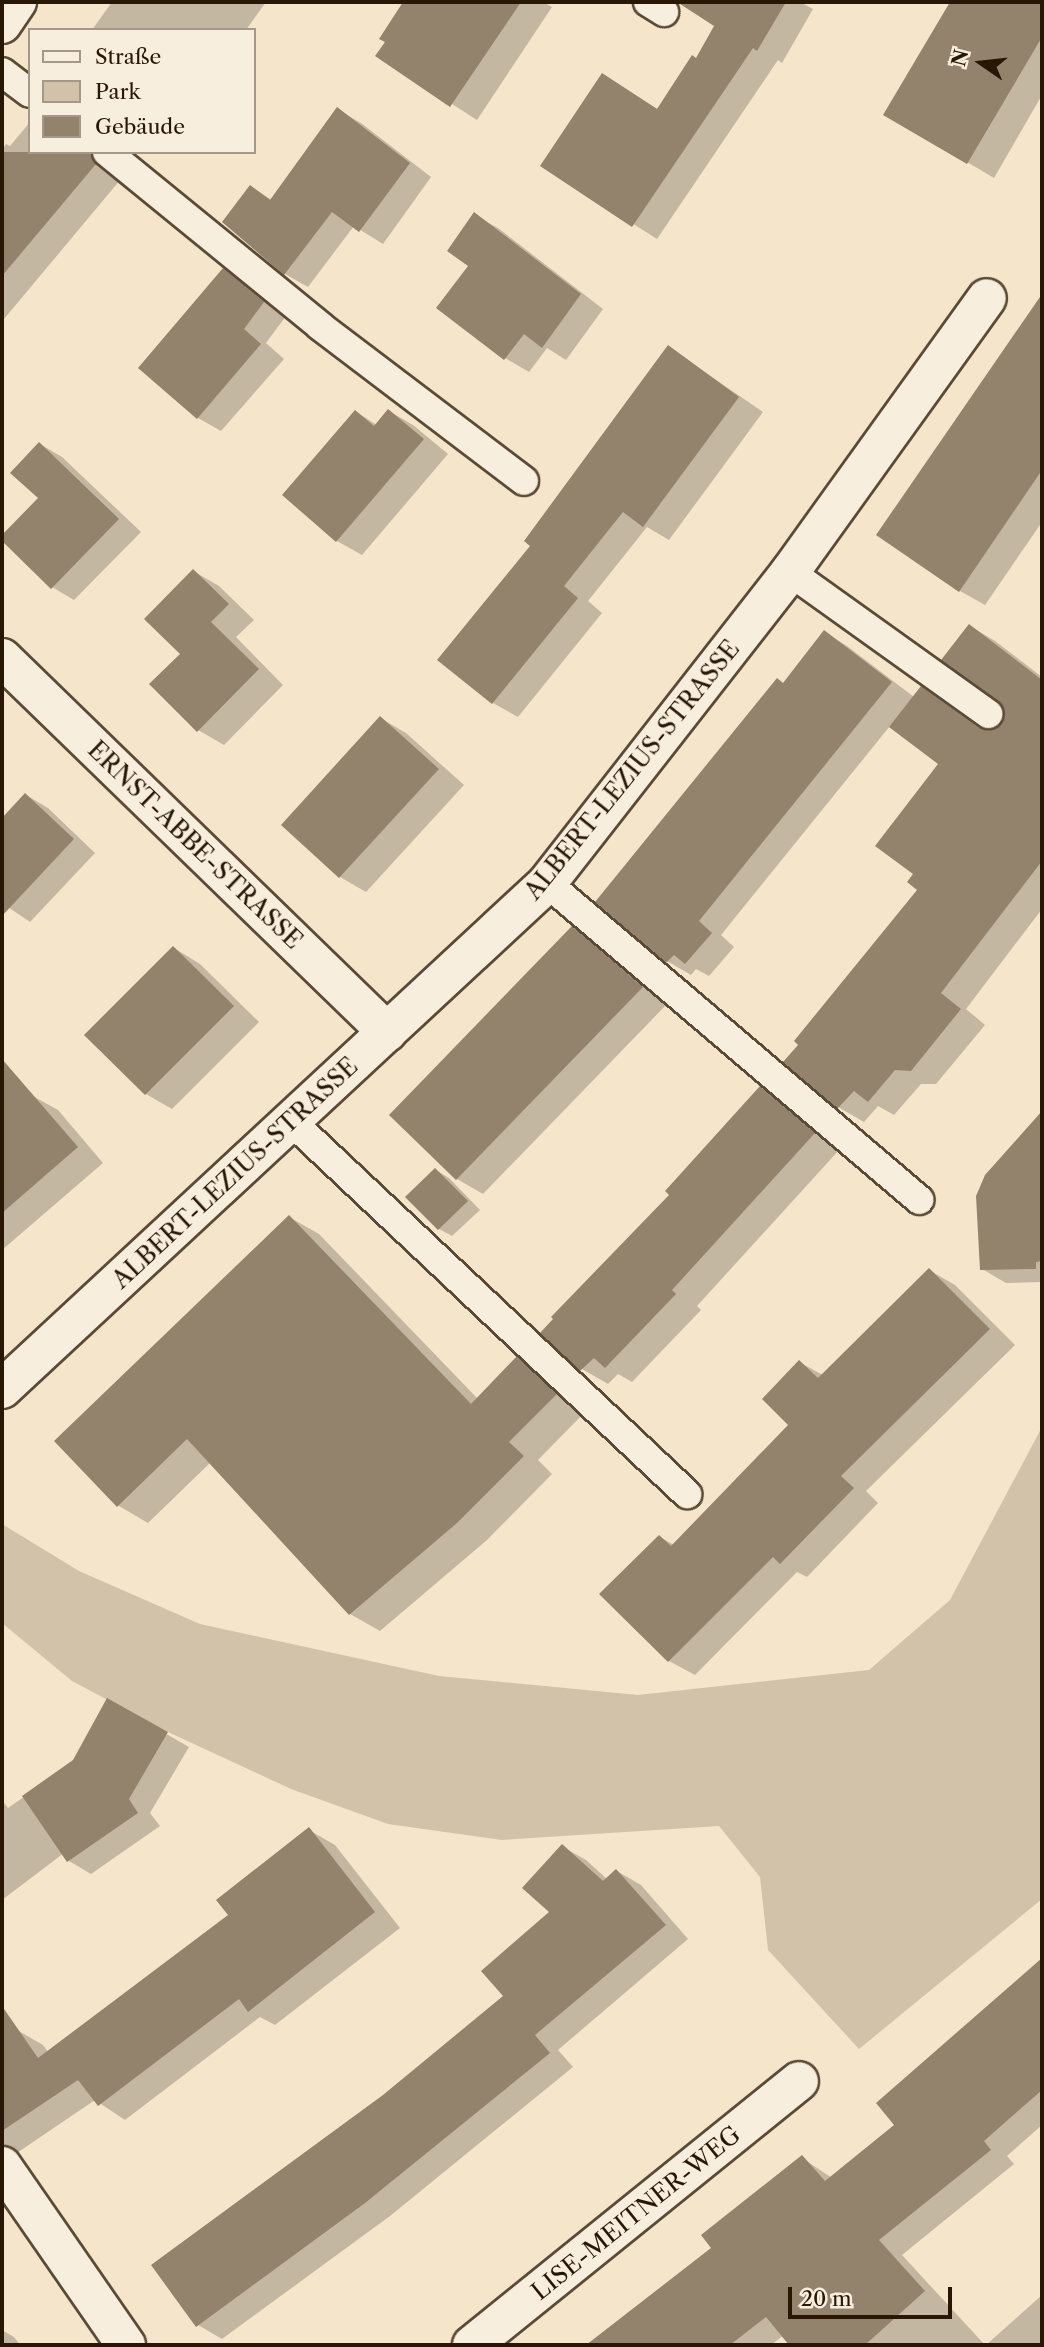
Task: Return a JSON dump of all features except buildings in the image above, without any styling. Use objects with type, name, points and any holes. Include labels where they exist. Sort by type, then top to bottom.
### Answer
[{"type":"street","points":[[2,24],[17,2]]},
{"type":"street","name":"ALBERT-LEZIUS-STRASSE","points":[[2,1389],[547,884],[790,572],[987,298]]},
{"type":"street","name":"ERNST-ABBE-STRASSE","points":[[2,658],[387,1032]]},
{"type":"street","name":"LISE-MEITNER-WEG","points":[[472,2345],[799,2081]]},
{"type":"street","points":[[2,2166],[126,2345]]},
{"type":"lane","points":[[2,72],[28,92]]},
{"type":"lane","points":[[109,154],[320,326],[524,481]]},
{"type":"lane","points":[[790,572],[988,714]]},
{"type":"lane","points":[[547,884],[919,1199]]},
{"type":"lane","points":[[292,1122],[687,1494]]},
{"type":"green space","points":[[1042,1427],[1042,1899],[859,2049],[768,1950],[760,1877],[719,1826],[502,1840],[388,1824],[291,1789],[168,1732],[72,1681],[2,1623],[2,1524],[79,1571],[200,1624],[439,1676],[638,1695],[869,1670],[950,1600]]}]
